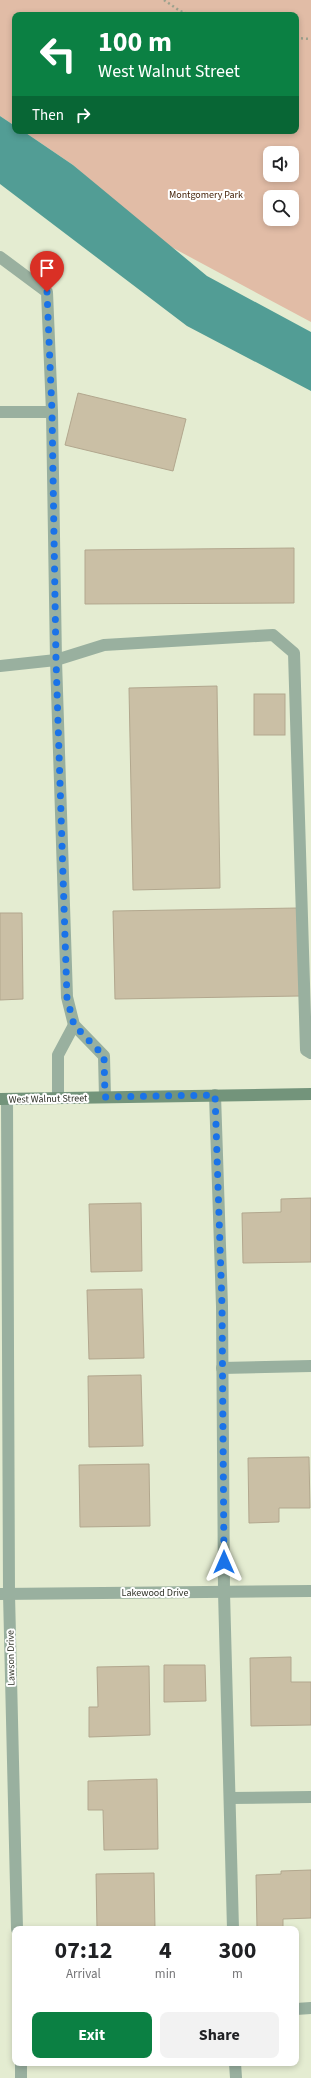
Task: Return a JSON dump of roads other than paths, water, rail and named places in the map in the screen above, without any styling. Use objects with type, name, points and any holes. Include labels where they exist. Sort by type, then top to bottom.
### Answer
[{"type":"main road","name":"West Walnut Street","points":[[3,1099],[311,1094]]},
{"type":"street","points":[[0,256],[47,292],[52,412],[56,660],[67,998],[74,1025],[104,1056],[105,1097]]},
{"type":"street","points":[[0,412],[52,412]]},
{"type":"street","points":[[0,666],[56,660],[104,645],[273,634],[294,653],[306,1050],[311,1053]]},
{"type":"street","points":[[58,1098],[58,1055],[74,1025]]},
{"type":"street","points":[[215,1095],[222,1306],[224,1592],[233,1926]]},
{"type":"street","name":"Lawson Drive","points":[[3,1099],[4,1594],[17,1926]]},
{"type":"street","points":[[222,1368],[311,1366]]},
{"type":"street","name":"Lakewood Drive","points":[[4,1594],[311,1591]]},
{"type":"street","points":[[230,1798],[311,1797]]},
{"type":"street","points":[[299,2009],[311,2008]]},
{"type":"street","points":[[21,2066],[21,2078]]},
{"type":"street","points":[[236,2066],[236,2078]]},
{"type":"water","points":[[0,116],[12,124],[12,134],[27,134],[73,165],[207,276],[311,332],[311,391],[187,326],[0,184]]},
{"type":"park label","name":"Montgomery Park","points":[[206,194]]}]
